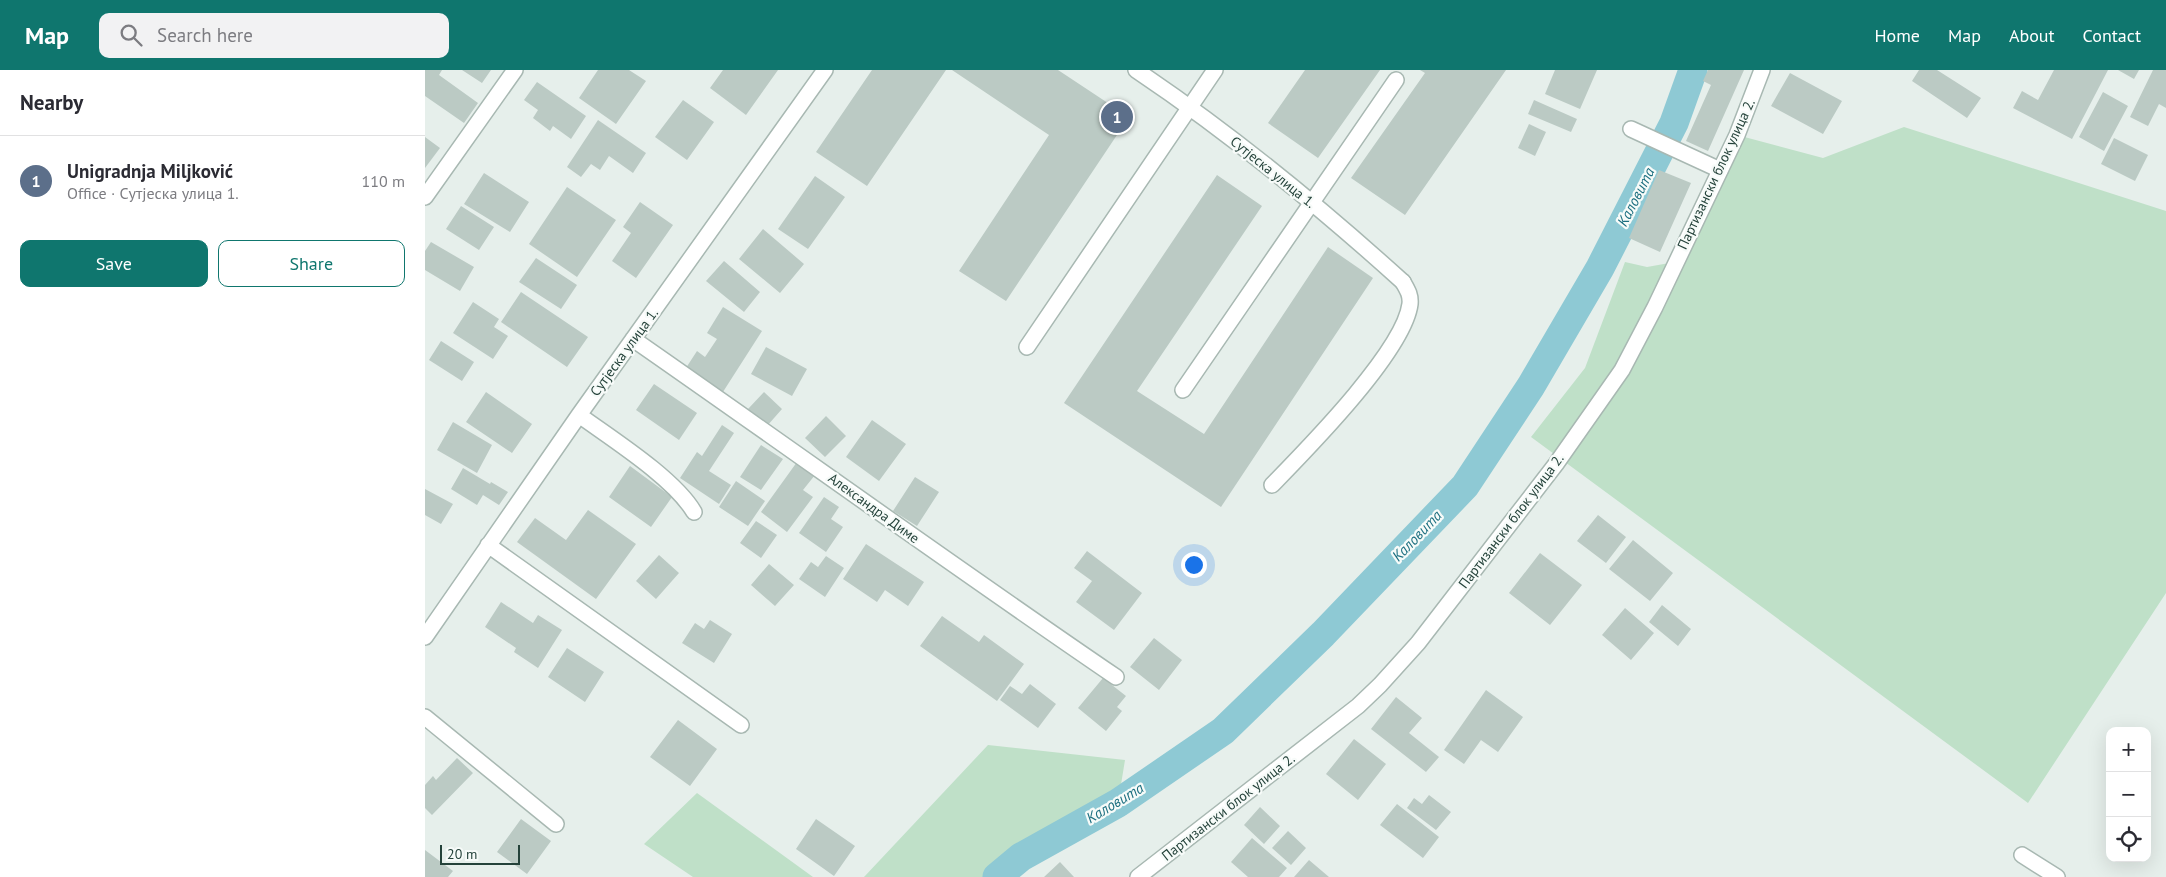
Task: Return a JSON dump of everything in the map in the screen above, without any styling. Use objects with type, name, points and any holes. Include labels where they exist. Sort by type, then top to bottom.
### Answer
[{"type":"street","points":[[425,197],[515,70]]},
{"type":"street","name":"Сутјеска улица 1.","points":[[425,637],[579,415],[825,70]]},
{"type":"street","name":"Сутјеска улица 1.","points":[[1136,70],[1190,106],[1312,203],[1403,282],[1410,297],[1409,306],[1391,346],[1312,444],[1272,485]]},
{"type":"street","points":[[1027,347],[1215,70]]},
{"type":"street","name":"Партизански блок улица 2.","points":[[1138,877],[1358,706],[1418,644],[1556,464],[1622,370],[1652,314],[1737,135],[1762,70]]},
{"type":"street","points":[[1183,390],[1396,80]]},
{"type":"street","points":[[1631,129],[1720,170]]},
{"type":"street","name":"Александра Диме","points":[[633,339],[819,468],[1003,600],[1116,677]]},
{"type":"street","points":[[579,415],[661,476],[689,503],[694,512]]},
{"type":"street","points":[[488,545],[741,725]]},
{"type":"street","points":[[425,717],[556,824]]},
{"type":"street","points":[[2022,855],[2057,877]]},
{"type":"green space","points":[[1904,127],[2166,211],[2166,593],[2028,803],[1531,437],[1585,368],[1625,262],[1647,267],[1675,262],[1737,135],[1823,158]]},
{"type":"green space","points":[[988,745],[1125,760],[1118,803],[1021,857],[997,877],[864,877]]},
{"type":"green space","points":[[697,793],[813,877],[693,877],[644,844]]},
{"type":"building","points":[[425,70],[442,70],[439,75],[478,103],[464,123],[425,96]]},
{"type":"building","points":[[462,70],[491,70],[482,83]]},
{"type":"building","points":[[598,70],[629,70],[646,81],[616,124],[579,98]]},
{"type":"building","points":[[723,70],[778,70],[746,115],[710,88]]},
{"type":"building","points":[[872,70],[946,70],[867,186],[816,152]]},
{"type":"building","points":[[952,70],[1058,70],[1129,117],[1006,301],[959,271],[1049,135]]},
{"type":"building","points":[[1305,70],[1380,70],[1318,158],[1268,123]]},
{"type":"building","points":[[1420,70],[1506,70],[1405,215],[1351,178],[1425,73]]},
{"type":"building","points":[[1555,70],[1597,70],[1580,109],[1545,94]]},
{"type":"building","points":[[1708,70],[1744,70],[1708,151],[1686,141],[1711,85],[1703,81]]},
{"type":"building","points":[[1919,70],[1937,70],[1981,98],[1967,118],[1912,81]]},
{"type":"building","points":[[2054,70],[2108,70],[2072,139],[2013,108],[2022,91],[2038,100]]},
{"type":"building","points":[[2118,70],[2139,70],[2134,79]]},
{"type":"building","points":[[2153,70],[2166,70],[2166,108],[2159,104],[2148,126],[2130,117]]},
{"type":"building","points":[[1790,73],[1842,101],[1823,134],[1771,106]]},
{"type":"building","points":[[537,82],[586,116],[571,139],[553,126],[550,131],[533,118],[538,110],[524,100]]},
{"type":"building","points":[[2103,92],[2128,106],[2104,151],[2079,137]]},
{"type":"building","points":[[683,100],[714,122],[687,160],[655,137]]},
{"type":"building","points":[[1534,100],[1577,119],[1571,132],[1528,114]]},
{"type":"building","points":[[598,120],[646,153],[633,173],[609,156],[600,170],[591,164],[581,177],[567,167]]},
{"type":"building","points":[[1529,124],[1546,132],[1535,156],[1518,148]]},
{"type":"building","points":[[425,137],[440,148],[425,168]]},
{"type":"building","points":[[2114,138],[2148,155],[2135,181],[2101,164]]},
{"type":"building","points":[[1659,170],[1691,183],[1660,252],[1629,238]]},
{"type":"building","points":[[484,173],[529,202],[510,232],[464,204]]},
{"type":"building","points":[[1217,175],[1262,206],[1137,391],[1204,434],[1328,247],[1373,278],[1221,507],[1064,403]]},
{"type":"building","points":[[815,176],[845,197],[808,249],[778,229]]},
{"type":"building","points":[[567,187],[616,220],[577,277],[529,244]]},
{"type":"building","points":[[640,202],[673,225],[636,278],[612,261],[631,233],[623,227]]},
{"type":"building","points":[[461,206],[494,227],[479,250],[446,229]]},
{"type":"building","points":[[763,229],[804,264],[780,293],[739,259]]},
{"type":"building","points":[[431,242],[474,267],[460,291],[425,270],[425,251]]},
{"type":"building","points":[[536,258],[577,285],[561,309],[519,282]]},
{"type":"building","points":[[724,261],[760,292],[744,312],[706,281]]},
{"type":"building","points":[[521,292],[588,337],[567,367],[501,322]]},
{"type":"building","points":[[473,302],[499,319],[494,327],[508,336],[493,359],[453,333]]},
{"type":"building","points":[[723,307],[762,331],[721,395],[684,371],[697,351],[705,357],[717,339],[707,333]]},
{"type":"building","points":[[441,341],[474,362],[462,381],[429,360]]},
{"type":"building","points":[[766,347],[807,369],[792,396],[751,374]]},
{"type":"building","points":[[654,384],[697,413],[679,440],[636,410]]},
{"type":"building","points":[[486,392],[532,424],[512,453],[466,422]]},
{"type":"building","points":[[764,392],[782,409],[767,426],[748,409]]},
{"type":"building","points":[[826,416],[846,436],[825,457],[805,438]]},
{"type":"building","points":[[872,420],[906,444],[879,481],[846,457]]},
{"type":"building","points":[[453,422],[492,445],[477,473],[437,450]]},
{"type":"building","points":[[722,425],[734,433],[709,471],[731,485],[719,504],[680,478],[697,452],[702,456]]},
{"type":"building","points":[[761,445],[783,459],[761,490],[740,477]]},
{"type":"building","points":[[797,462],[815,475],[803,490],[813,497],[787,532],[761,512]]},
{"type":"building","points":[[630,466],[672,497],[651,527],[609,497]]},
{"type":"building","points":[[463,468],[508,492],[499,505],[483,495],[477,505],[451,489]]},
{"type":"building","points":[[915,477],[939,492],[917,526],[893,511]]},
{"type":"building","points":[[736,481],[765,501],[748,526],[719,507]]},
{"type":"building","points":[[425,489],[453,504],[441,524],[425,515]]},
{"type":"building","points":[[824,497],[839,507],[831,519],[843,527],[826,552],[799,533]]},
{"type":"building","points":[[588,510],[636,544],[596,599],[517,542],[535,518],[566,540]]},
{"type":"building","points":[[1598,515],[1626,537],[1606,563],[1577,541]]},
{"type":"building","points":[[756,521],[777,535],[761,558],[740,543]]},
{"type":"building","points":[[1633,540],[1673,573],[1650,601],[1609,569]]},
{"type":"building","points":[[866,544],[924,582],[908,606],[885,590],[877,602],[843,579]]},
{"type":"building","points":[[1087,551],[1142,593],[1114,630],[1076,602],[1092,581],[1074,568]]},
{"type":"building","points":[[1540,553],[1582,585],[1550,625],[1509,593]]},
{"type":"building","points":[[659,555],[679,573],[656,599],[636,581]]},
{"type":"building","points":[[826,556],[844,568],[825,597],[799,579],[811,562],[818,567]]},
{"type":"building","points":[[769,564],[794,585],[775,606],[751,585]]},
{"type":"building","points":[[501,602],[533,623],[538,615],[562,630],[538,668],[514,652],[516,648],[485,627]]},
{"type":"building","points":[[1662,605],[1691,629],[1678,646],[1649,622]]},
{"type":"building","points":[[1625,608],[1654,633],[1631,660],[1602,635]]},
{"type":"building","points":[[942,616],[979,642],[984,635],[1024,664],[997,701],[920,646]]},
{"type":"building","points":[[710,620],[732,634],[714,663],[682,643],[695,623],[704,629]]},
{"type":"building","points":[[1154,638],[1182,660],[1159,690],[1130,667]]},
{"type":"building","points":[[567,648],[604,672],[585,702],[548,677]]},
{"type":"building","points":[[1103,678],[1126,696],[1117,707],[1122,711],[1106,731],[1078,708]]},
{"type":"building","points":[[1030,684],[1056,704],[1038,728],[1000,700],[1010,686],[1022,694]]},
{"type":"building","points":[[1486,690],[1523,717],[1498,752],[1461,726]]},
{"type":"building","points":[[1396,697],[1422,718],[1409,733],[1439,757],[1426,772],[1371,729]]},
{"type":"building","points":[[678,720],[717,749],[690,786],[650,757]]},
{"type":"building","points":[[1461,726],[1481,740],[1464,764],[1444,750]]},
{"type":"building","points":[[1354,739],[1386,764],[1358,800],[1326,774]]},
{"type":"building","points":[[457,758],[473,773],[432,815],[425,808],[425,785],[433,776],[436,780]]},
{"type":"building","points":[[1429,795],[1451,812],[1436,830],[1407,808],[1414,798],[1422,804]]},
{"type":"building","points":[[1397,804],[1439,837],[1423,858],[1380,825]]},
{"type":"building","points":[[1260,807],[1280,826],[1264,844],[1244,825]]},
{"type":"building","points":[[521,819],[551,841],[527,874],[497,852]]},
{"type":"building","points":[[816,819],[855,846],[834,876],[796,849]]},
{"type":"building","points":[[1288,831],[1306,848],[1291,865],[1272,848]]},
{"type":"building","points":[[1252,838],[1287,868],[1279,877],[1248,877],[1231,862]]},
{"type":"building","points":[[425,850],[453,871],[448,877],[425,877]]},
{"type":"building","points":[[1309,860],[1329,877],[1294,877]]},
{"type":"building","points":[[1060,862],[1074,877],[1044,877]]},
{"type":"waterway","name":"Каловита","points":[[997,877],[1021,857],[1118,803],[1223,731],[1323,634],[1465,486],[1531,386],[1600,268],[1674,123],[1693,70]]},
{"type":"place","name":"Unigradnja Miljković","points":[[1117,117]]}]
